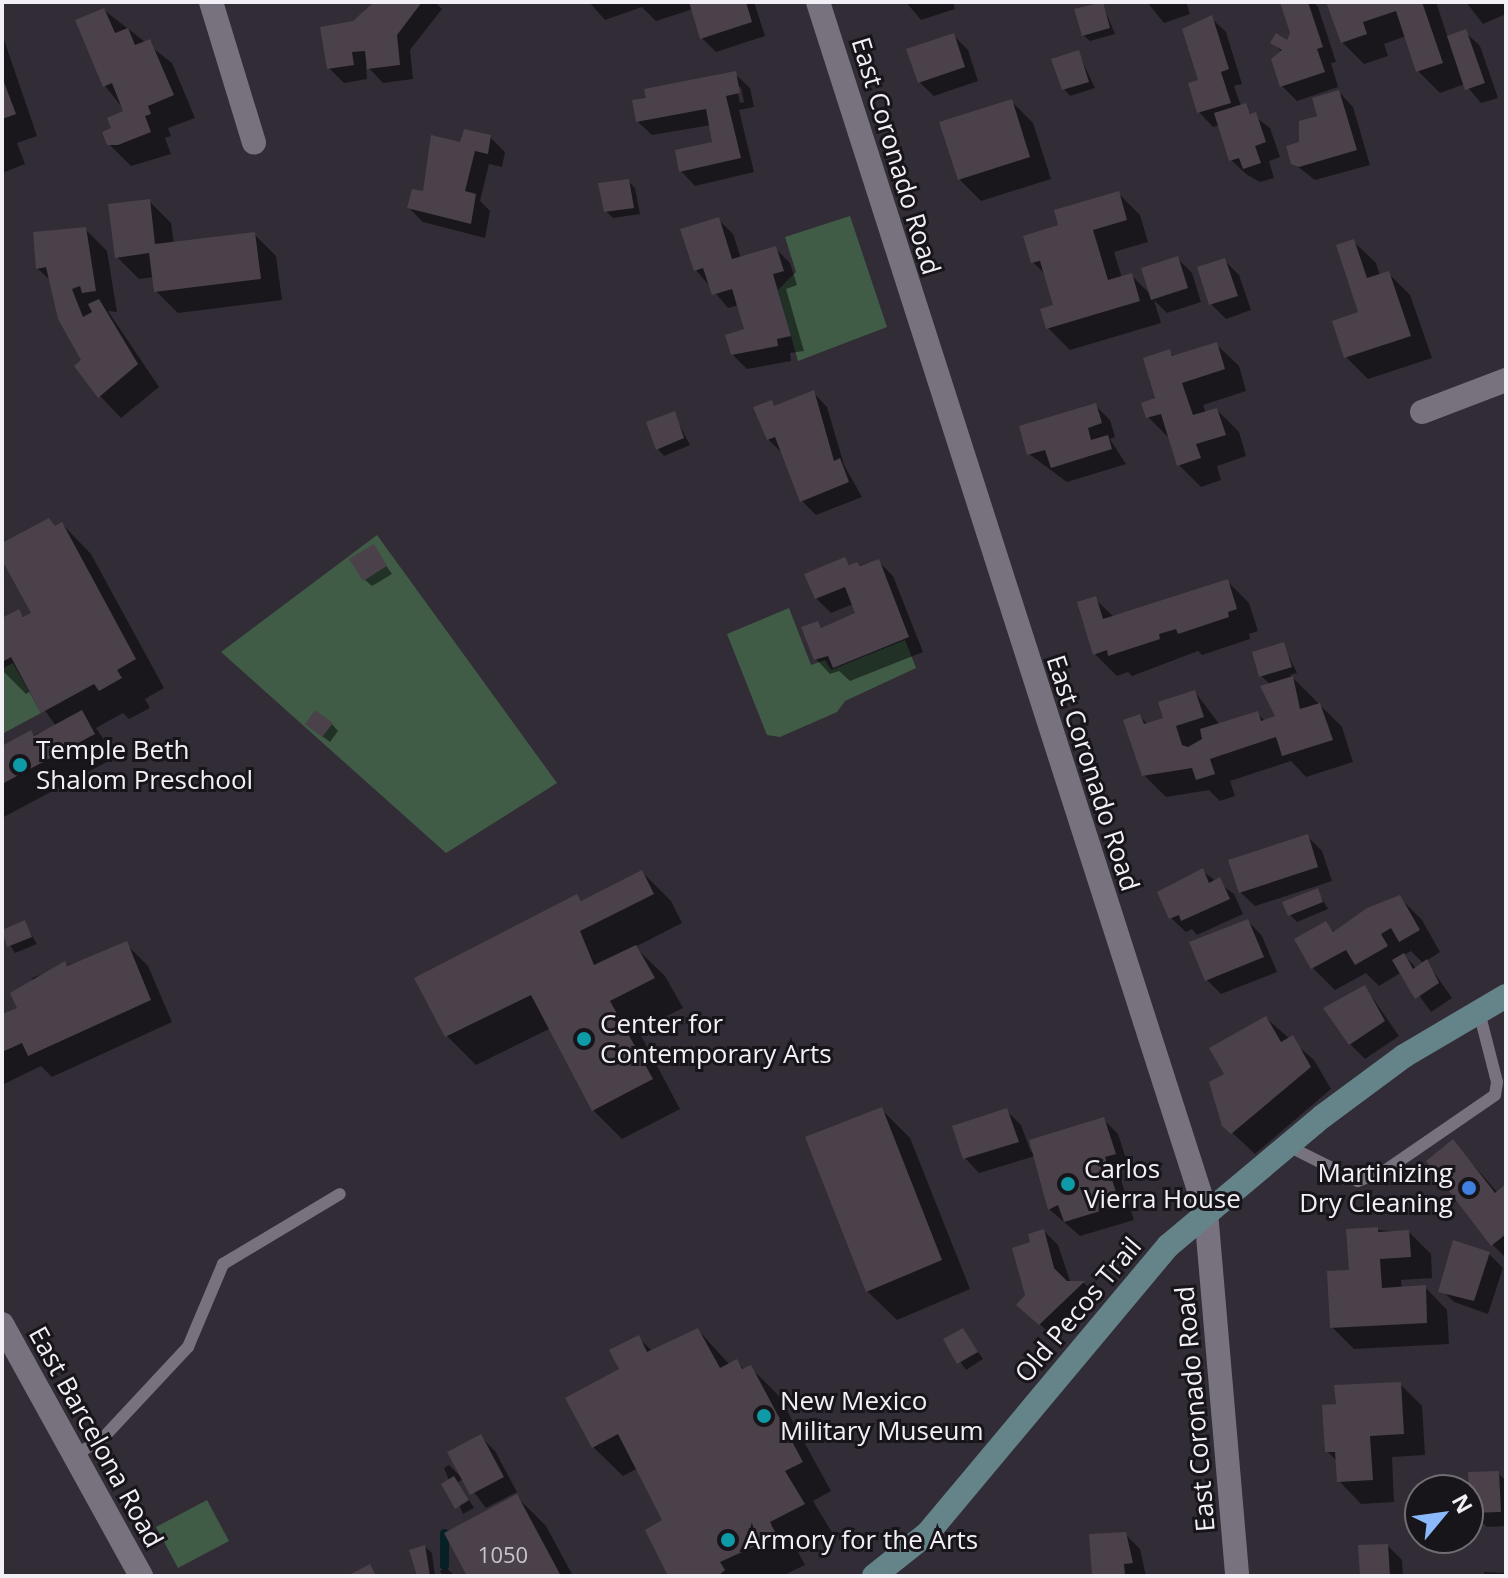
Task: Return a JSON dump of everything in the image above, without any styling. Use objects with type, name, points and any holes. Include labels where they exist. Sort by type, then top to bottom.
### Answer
[{"type":"main road","name":"Old Pecos Trail","points":[[874,1576],[928,1533],[1168,1246],[1206,1212],[1404,1056],[1506,996]]},
{"type":"street","points":[[211,2],[254,143]]},
{"type":"street","name":"East Coronado Road","points":[[818,2],[1206,1212],[1237,1576]]},
{"type":"street","points":[[1422,412],[1506,380]]},
{"type":"street","name":"East Barcelona Road","points":[[2,1324],[141,1576]]},
{"type":"lane","points":[[1288,1146],[1358,1181],[1386,1170],[1495,1095],[1497,1082],[1479,1012]]},
{"type":"lane","points":[[74,1456],[103,1438],[188,1347],[223,1264],[340,1194]]},
{"type":"green space","points":[[850,216],[887,327],[798,361],[778,290],[796,272],[785,237]]},
{"type":"green space","points":[[377,535],[557,783],[446,853],[221,652]]},
{"type":"green space","points":[[789,608],[811,665],[825,660],[831,670],[905,640],[916,668],[845,701],[837,712],[780,737],[767,735],[727,634]]},
{"type":"green space","points":[[13,663],[41,713],[2,734],[2,669]]},
{"type":"green space","points":[[207,1500],[229,1541],[178,1568],[156,1527]]},
{"type":"building","points":[[374,2],[422,2],[397,35],[400,65],[367,69],[365,51],[352,52],[354,65],[327,69],[320,27],[353,21]]},
{"type":"building","points":[[689,2],[746,2],[752,22],[700,39]]},
{"type":"building","points":[[1103,2],[1110,28],[1082,36],[1074,9]]},
{"type":"building","points":[[1280,2],[1308,2],[1323,47],[1317,49],[1325,72],[1280,87],[1271,59],[1282,50],[1270,43],[1276,33],[1287,40],[1290,33]]},
{"type":"building","points":[[1326,2],[1422,2],[1443,63],[1416,72],[1396,11],[1363,22],[1367,34],[1341,43]]},
{"type":"building","points":[[104,8],[115,33],[128,28],[135,45],[150,39],[174,95],[148,106],[151,114],[145,116],[151,132],[118,145],[107,145],[102,132],[111,128],[107,118],[123,111],[112,83],[103,87],[75,20]]},
{"type":"building","points":[[1212,15],[1229,69],[1221,72],[1231,103],[1197,113],[1188,83],[1198,80],[1182,29]]},
{"type":"building","points":[[1466,29],[1485,83],[1465,90],[1447,36]]},
{"type":"building","points":[[954,33],[965,67],[918,83],[906,49]]},
{"type":"building","points":[[1079,50],[1089,82],[1062,90],[1051,59]]},
{"type":"building","points":[[736,71],[740,93],[726,96],[741,158],[679,172],[675,150],[712,142],[706,109],[636,122],[632,100],[646,98],[644,89]]},
{"type":"building","points":[[2,77],[16,114],[2,119]]},
{"type":"building","points":[[1339,90],[1357,150],[1299,167],[1291,164],[1286,146],[1299,142],[1299,121],[1317,116],[1312,98]]},
{"type":"building","points":[[1012,99],[1030,157],[958,180],[939,122]]},
{"type":"building","points":[[1246,103],[1250,114],[1256,112],[1266,142],[1255,146],[1261,163],[1243,169],[1239,158],[1229,161],[1214,113]]},
{"type":"building","points":[[464,129],[491,135],[488,154],[475,151],[465,191],[476,194],[471,224],[407,208],[412,189],[423,191],[431,135],[460,142]]},
{"type":"building","points":[[629,179],[634,208],[604,212],[598,183]]},
{"type":"building","points":[[1119,191],[1127,220],[1093,230],[1108,280],[1132,273],[1140,301],[1046,329],[1040,309],[1053,305],[1040,261],[1031,263],[1023,236],[1058,225],[1054,210]]},
{"type":"building","points":[[150,199],[155,244],[255,232],[261,279],[154,292],[149,253],[115,258],[108,204]]},
{"type":"building","points":[[719,217],[732,259],[776,246],[784,271],[773,274],[791,336],[777,339],[778,346],[731,355],[725,335],[744,329],[732,289],[712,295],[703,268],[694,271],[680,229]]},
{"type":"building","points":[[86,227],[96,291],[82,293],[80,286],[72,289],[75,297],[83,317],[92,312],[88,304],[99,299],[138,364],[98,398],[74,366],[81,360],[58,319],[46,267],[36,269],[33,232]]},
{"type":"building","points":[[1354,239],[1367,278],[1389,271],[1411,336],[1344,358],[1332,321],[1358,312],[1336,245]]},
{"type":"building","points":[[1178,256],[1188,288],[1151,300],[1141,268]]},
{"type":"building","points":[[1225,258],[1238,296],[1209,305],[1197,267]]},
{"type":"building","points":[[1217,342],[1225,369],[1182,383],[1193,415],[1217,408],[1226,435],[1196,444],[1201,458],[1177,466],[1161,414],[1146,418],[1141,403],[1155,398],[1143,358],[1170,349],[1172,356]]},
{"type":"building","points":[[814,390],[834,461],[840,458],[849,482],[800,502],[775,437],[767,440],[753,407],[772,400],[774,406]]},
{"type":"building","points":[[1096,403],[1102,423],[1088,428],[1091,440],[1108,435],[1112,449],[1051,468],[1045,450],[1027,455],[1019,426]]},
{"type":"building","points":[[675,411],[684,438],[656,450],[646,422]]},
{"type":"building","points":[[49,518],[55,526],[62,522],[136,659],[117,670],[122,678],[99,691],[94,684],[41,713],[11,657],[2,662],[2,618],[19,609],[23,617],[31,613],[2,560],[2,543]]},
{"type":"building","points":[[374,544],[387,566],[363,581],[349,559]]},
{"type":"building","points":[[845,557],[849,565],[857,562],[860,566],[879,559],[909,637],[833,668],[828,656],[814,660],[801,627],[818,621],[821,628],[855,613],[845,587],[815,599],[804,574]]},
{"type":"building","points":[[1228,579],[1237,609],[1228,612],[1229,617],[1178,634],[1176,629],[1159,634],[1160,639],[1108,656],[1107,650],[1093,655],[1077,602],[1096,596],[1103,619]]},
{"type":"building","points":[[1284,642],[1292,667],[1259,677],[1252,652]]},
{"type":"building","points":[[1293,676],[1300,709],[1320,703],[1333,740],[1282,756],[1276,737],[1210,759],[1215,774],[1196,780],[1192,768],[1142,776],[1123,720],[1140,714],[1144,724],[1163,718],[1158,702],[1195,690],[1204,717],[1176,726],[1182,745],[1188,747],[1202,739],[1200,729],[1258,711],[1261,721],[1275,716],[1260,686]]},
{"type":"building","name":"Temple Beth Shalom Preschool","points":[[82,710],[95,734],[2,784],[2,746],[31,730],[34,736]]},
{"type":"building","points":[[315,710],[333,723],[322,737],[305,724]]},
{"type":"building","points":[[1308,834],[1318,867],[1239,893],[1228,860]]},
{"type":"building","points":[[1203,868],[1209,883],[1220,877],[1230,899],[1181,921],[1179,915],[1169,919],[1157,892]]},
{"type":"building","points":[[642,870],[654,894],[580,931],[594,965],[636,945],[655,978],[610,1001],[653,1079],[592,1111],[531,995],[445,1037],[414,978],[577,894],[581,901]]},
{"type":"building","points":[[1318,888],[1323,902],[1288,916],[1282,902]]},
{"type":"building","points":[[1400,895],[1420,930],[1399,942],[1391,928],[1381,934],[1388,946],[1355,965],[1346,950],[1311,969],[1294,939],[1326,921],[1333,932],[1367,908]]},
{"type":"building","points":[[1248,919],[1264,957],[1205,981],[1189,942]]},
{"type":"building","points":[[25,920],[32,937],[7,947],[2,930]]},
{"type":"building","points":[[127,941],[151,1000],[28,1056],[22,1043],[2,1052],[2,1014],[17,1008],[10,993],[65,961],[67,966]]},
{"type":"building","points":[[1404,953],[1413,969],[1427,959],[1439,983],[1415,999],[1392,960]]},
{"type":"building","points":[[1365,985],[1385,1021],[1349,1045],[1323,1008]]},
{"type":"building","points":[[1266,1016],[1281,1042],[1293,1035],[1311,1067],[1231,1134],[1222,1126],[1209,1082],[1224,1074],[1209,1048]]},
{"type":"building","points":[[882,1107],[942,1260],[866,1292],[805,1137]]},
{"type":"building","points":[[1007,1108],[1019,1142],[963,1159],[952,1126]]},
{"type":"building","points":[[1104,1117],[1116,1154],[1105,1157],[1120,1205],[1064,1222],[1058,1205],[1048,1210],[1029,1140]]},
{"type":"building","name":"Martinizing Dry Cleaning","points":[[1453,1139],[1495,1193],[1506,1184],[1506,1234],[1491,1246],[1426,1161]]},
{"type":"building","points":[[1378,1227],[1378,1232],[1409,1230],[1411,1257],[1380,1259],[1382,1288],[1426,1285],[1427,1323],[1330,1328],[1327,1271],[1349,1270],[1346,1229]]},
{"type":"building","points":[[1044,1229],[1054,1268],[1067,1281],[1085,1281],[1039,1325],[1016,1305],[1025,1295],[1012,1248],[1030,1242],[1028,1234]]},
{"type":"building","points":[[1453,1240],[1490,1252],[1474,1301],[1438,1292]]},
{"type":"building","points":[[698,1328],[720,1368],[737,1359],[742,1369],[751,1365],[803,1462],[785,1471],[805,1504],[770,1522],[777,1536],[720,1562],[725,1570],[718,1576],[668,1576],[645,1530],[662,1520],[618,1434],[592,1448],[565,1398],[619,1369],[609,1350],[639,1335],[647,1352]]},
{"type":"building","points":[[963,1328],[978,1352],[957,1364],[943,1339]]},
{"type":"building","points":[[1401,1382],[1404,1434],[1370,1436],[1373,1480],[1337,1482],[1335,1452],[1325,1452],[1322,1405],[1336,1404],[1334,1385]]},
{"type":"building","points":[[481,1434],[504,1477],[470,1495],[447,1452]]},
{"type":"building","points":[[1499,1471],[1501,1512],[1484,1513],[1484,1474],[1468,1472]]},
{"type":"building","points":[[454,1476],[469,1500],[455,1509],[441,1484]]},
{"type":"building","points":[[517,1494],[561,1576],[467,1576],[444,1533]]},
{"type":"building","points":[[1126,1532],[1133,1563],[1124,1564],[1125,1576],[1092,1576],[1089,1534]]},
{"type":"building","points":[[1388,1544],[1390,1576],[1360,1576],[1358,1545]]},
{"type":"building","points":[[425,1545],[430,1576],[417,1576],[409,1550]]},
{"type":"building","points":[[370,1564],[376,1576],[347,1576]]},
{"type":"waterway","points":[[444,1533],[444,1565]]},
{"type":"place","name":"Temple Beth Shalom Preschool","points":[[20,765]]},
{"type":"place","name":"Center for Contemporary Arts","points":[[584,1039]]},
{"type":"place","name":"Carlos Vierra House","points":[[1068,1184]]},
{"type":"place","name":"Martinizing Dry Cleaning","points":[[1469,1188]]},
{"type":"place","name":"New Mexico Military Museum","points":[[764,1416]]},
{"type":"place","name":"Armory for the Arts","points":[[728,1540]]}]
